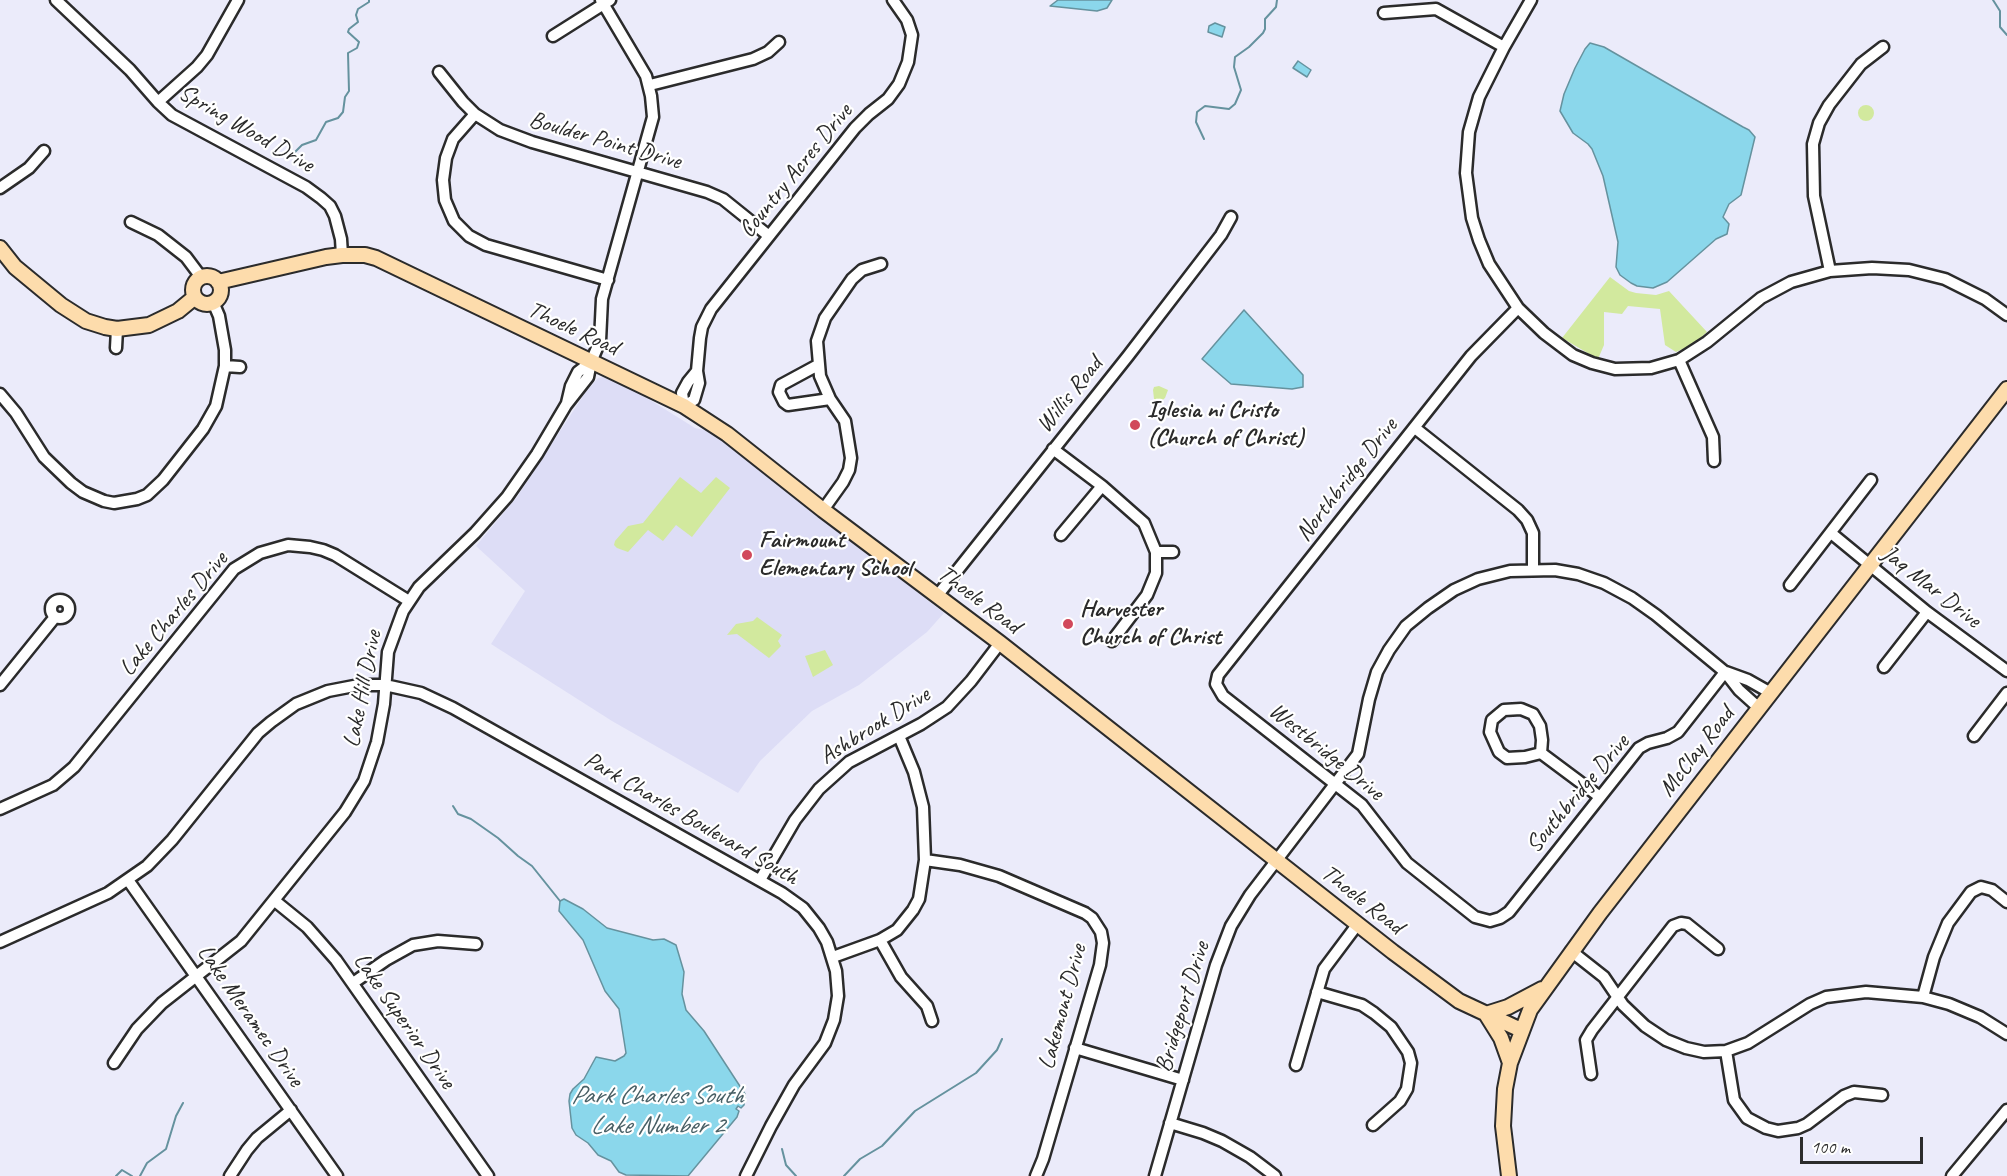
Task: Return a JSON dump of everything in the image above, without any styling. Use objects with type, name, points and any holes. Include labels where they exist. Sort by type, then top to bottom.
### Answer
[{"type":"main road","points":[[0,248],[15,267],[74,315],[97,325],[117,329],[135,328],[156,322],[178,311],[195,297]]},
{"type":"main road","name":"Thoele Road","points":[[218,282],[342,255],[364,255],[376,258],[684,406],[727,434],[823,510],[1000,643],[1357,925],[1459,1000],[1521,1030]]},
{"type":"main road","points":[[209,276],[218,282],[220,295],[213,302],[201,302],[195,297],[194,284],[201,277],[209,276]]},
{"type":"main road","name":"McClay Road","points":[[1509,1176],[1503,1108],[1510,1063],[1530,1010],[1571,951],[2007,389]]},
{"type":"main road","points":[[1510,1063],[1501,1038],[1486,1014],[1509,1006],[1544,988]]},
{"type":"street","name":"Spring Wood Drive","points":[[56,0],[130,70],[158,102],[186,123],[306,187],[330,206],[338,225],[342,255]]},
{"type":"street","name":"Country Acres Drive","points":[[684,406],[694,400],[699,383],[697,371],[702,327],[711,309],[855,128],[888,99],[899,84],[908,62],[912,35],[907,20],[893,0]]},
{"type":"street","points":[[1531,0],[1479,96],[1469,132],[1466,173],[1472,218],[1489,264],[1518,308],[1567,351],[1592,363],[1614,369],[1651,368],[1679,360],[1707,342],[1761,298],[1791,282],[1830,271],[1872,268],[1909,270],[1945,279],[1984,299],[2007,315]]},
{"type":"street","points":[[553,36],[605,1],[650,85],[753,59],[763,55],[779,42]]},
{"type":"street","points":[[158,102],[207,55],[232,2]]},
{"type":"street","points":[[1384,13],[1436,9],[1504,47]]},
{"type":"street","points":[[1830,271],[1814,196],[1813,144],[1819,123],[1829,105],[1862,64],[1883,47]]},
{"type":"street","name":"Boulder Point Drive","points":[[440,72],[475,114],[513,136],[717,196],[769,236]]},
{"type":"street","name":"Lake Hill Drive","points":[[114,1063],[149,1016],[162,1003],[241,941],[345,812],[364,781],[377,742],[392,638],[409,601],[419,587],[475,533],[507,497],[537,454],[566,405],[588,377],[602,331],[602,299],[653,117],[650,85]]},
{"type":"street","points":[[475,114],[453,139],[446,158],[443,180],[445,201],[454,220],[469,236],[486,245],[608,280]]},
{"type":"street","points":[[0,188],[29,168],[44,151]]},
{"type":"street","name":"Willis Road","points":[[936,596],[1128,356],[1221,235],[1231,217]]},
{"type":"street","points":[[131,222],[158,235],[193,264],[201,277]]},
{"type":"street","points":[[823,510],[843,482],[849,470],[851,458],[845,421],[830,399],[820,376],[817,341],[820,328],[831,307],[858,273],[881,264]]},
{"type":"street","points":[[0,394],[16,413],[35,445],[55,470],[83,492],[94,498],[114,503],[127,502],[147,495],[155,489],[203,429],[216,406],[225,366],[224,341],[219,316],[213,302]]},
{"type":"street","name":"Northbridge Drive","points":[[1216,684],[1218,675],[1472,356],[1518,308]]},
{"type":"street","points":[[116,348],[117,329]]},
{"type":"street","points":[[1679,360],[1713,437],[1714,461]]},
{"type":"street","points":[[818,365],[781,385],[779,392],[788,405],[830,399]]},
{"type":"street","points":[[225,366],[240,367]]},
{"type":"street","points":[[1415,428],[1518,510],[1527,520],[1533,533],[1533,569]]},
{"type":"street","points":[[1053,449],[1102,486],[1144,523],[1156,552],[1156,573],[1147,595],[1112,641]]},
{"type":"street","points":[[1790,585],[1870,480]]},
{"type":"street","points":[[1061,535],[1102,486]]},
{"type":"street","name":"Jaq Mar Drive","points":[[1831,533],[1927,612],[2007,671]]},
{"type":"street","name":"Lake Charles Drive","points":[[0,809],[53,785],[74,767],[220,585],[234,570],[260,553],[288,545],[323,550],[335,555],[409,601]]},
{"type":"street","points":[[1156,552],[1173,552]]},
{"type":"street","name":"Bridgeport Drive","points":[[1155,1176],[1224,942],[1240,910],[1358,754],[1368,699],[1377,672],[1406,626],[1428,608],[1462,586],[1478,579],[1510,571],[1555,570],[1578,574],[1613,588],[1656,615],[1725,672]]},
{"type":"street","points":[[1884,667],[1927,612]]},
{"type":"street","points":[[0,685],[55,617]]},
{"type":"street","name":"Ashbrook Drive","points":[[760,880],[795,820],[819,789],[849,762],[947,707],[971,681],[1000,643]]},
{"type":"street","points":[[1725,672],[1748,680],[1771,693]]},
{"type":"street","points":[[1725,672],[1739,690],[1759,708]]},
{"type":"street","name":"Southbridge Drive","points":[[1490,921],[1509,912],[1639,748],[1648,742],[1667,738],[1678,732],[1725,672]]},
{"type":"street","name":"Park Charles Boulevard South","points":[[0,942],[108,893],[147,866],[165,848],[247,746],[271,722],[296,704],[328,691],[360,685],[385,684],[421,693],[453,708],[782,892],[803,908],[819,928],[833,957],[838,996],[830,1033],[783,1104],[746,1176]]},
{"type":"street","name":"Westbridge Drive","points":[[1216,684],[1223,696],[1367,810],[1407,862],[1475,917],[1490,921]]},
{"type":"street","points":[[1974,736],[2007,693]]},
{"type":"street","points":[[1521,709],[1533,714],[1540,726],[1541,753],[1525,758],[1507,758],[1498,752],[1490,732],[1492,720],[1504,710],[1521,709]]},
{"type":"street","points":[[833,957],[880,940],[897,930],[913,910],[921,891],[925,860],[923,807],[915,772],[899,736]]},
{"type":"street","points":[[1541,753],[1600,797]]},
{"type":"street","name":"Lakemont Drive","points":[[925,860],[960,865],[999,876],[1075,908],[1092,918],[1101,932],[1102,953],[1036,1176]]},
{"type":"street","points":[[1980,875],[1981,887]]},
{"type":"street","name":"Lake Meramec Drive","points":[[128,880],[337,1176]]},
{"type":"street","points":[[1923,997],[1934,957],[1948,923],[1971,891],[1981,887],[1992,890],[2007,902]]},
{"type":"street","name":"Lake Superior Drive","points":[[275,901],[321,942],[353,983],[488,1176]]},
{"type":"street","points":[[1591,1074],[1586,1040],[1681,918],[1718,949]]},
{"type":"street","points":[[1296,1065],[1324,969],[1357,925]]},
{"type":"street","points":[[880,940],[901,977],[927,1006],[932,1021]]},
{"type":"street","points":[[353,983],[413,945],[438,941],[476,944]]},
{"type":"street","points":[[1571,951],[1604,977],[1623,1005],[1645,1026],[1666,1040],[1704,1052],[1726,1051],[1748,1043],[1810,1004],[1826,997],[1866,992],[1923,997],[1965,1010],[2007,1034]]},
{"type":"street","points":[[1317,992],[1362,1005],[1391,1027],[1408,1052],[1411,1063],[1407,1089],[1400,1101],[1373,1125]]},
{"type":"street","points":[[1075,1048],[1183,1080]]},
{"type":"street","points":[[1726,1051],[1734,1100],[1747,1118],[1766,1128],[1778,1131],[1808,1124],[1844,1096],[1854,1092],[1882,1095]]},
{"type":"street","points":[[230,1176],[257,1137],[291,1110]]},
{"type":"street","points":[[1952,1176],[2007,1110]]},
{"type":"street","points":[[1170,1123],[1203,1133],[1222,1142],[1250,1157],[1275,1176]]},
{"type":"shaded area","points":[[603,377],[634,390],[695,428],[709,431],[944,613],[927,632],[859,685],[812,711],[760,761],[738,793],[612,721],[491,644],[525,591],[476,546],[517,497],[585,393],[598,378]]},
{"type":"green space","points":[[1863,105],[1869,105],[1874,113],[1872,119],[1863,121],[1858,116],[1858,110]]},
{"type":"green space","points":[[1610,277],[1629,291],[1636,293],[1656,295],[1669,291],[1707,332],[1694,344],[1676,352],[1665,345],[1660,309],[1628,306],[1622,314],[1604,312],[1604,345],[1598,359],[1562,338]]},
{"type":"green space","points":[[1159,386],[1168,390],[1165,398],[1160,402],[1154,399],[1153,390],[1154,387]]},
{"type":"green space","points":[[680,477],[701,493],[716,477],[730,488],[692,537],[676,525],[663,541],[648,530],[628,552],[617,548],[614,545],[615,541],[628,526],[643,523]]},
{"type":"green space","points":[[757,617],[782,635],[778,641],[781,646],[769,658],[737,634],[727,635],[736,624],[753,621]]},
{"type":"green space","points":[[825,650],[833,665],[813,677],[805,656]]},
{"type":"water","points":[[1058,0],[1112,0],[1107,8],[1097,11],[1050,6]]},
{"type":"water","points":[[1215,23],[1225,27],[1222,37],[1208,32],[1209,26]]},
{"type":"water","points":[[1590,43],[1604,47],[1749,130],[1755,137],[1741,195],[1729,204],[1723,217],[1729,224],[1727,234],[1716,239],[1667,282],[1653,288],[1637,286],[1620,275],[1616,267],[1618,242],[1603,176],[1592,149],[1573,133],[1560,111],[1564,94],[1575,68]]},
{"type":"water","points":[[1298,61],[1311,70],[1307,77],[1293,68]]},
{"type":"water","points":[[1244,310],[1303,375],[1303,387],[1292,389],[1231,384],[1202,359]]},
{"type":"water","name":"Park Charles South Lake Number 2","points":[[564,899],[583,909],[607,928],[653,940],[664,939],[676,945],[684,972],[682,994],[686,1010],[704,1031],[745,1094],[744,1105],[736,1109],[739,1111],[737,1117],[688,1176],[626,1175],[619,1172],[611,1161],[598,1155],[588,1143],[576,1135],[572,1128],[570,1094],[584,1079],[596,1057],[615,1061],[626,1053],[619,1009],[605,991],[583,940],[559,911],[560,901]]},
{"type":"waterway","points":[[289,158],[302,145],[316,140],[326,122],[338,118],[343,112],[345,97],[349,91],[348,53],[357,48],[359,42],[348,32],[358,22],[356,15],[358,9],[369,0]]},
{"type":"waterway","points":[[1204,139],[1196,122],[1197,112],[1205,106],[1229,109],[1235,104],[1241,90],[1234,67],[1235,57],[1263,33],[1265,19],[1276,7],[1277,0]]},
{"type":"waterway","points":[[1993,0],[2000,11],[2000,27],[2007,35]]},
{"type":"waterway","points":[[453,806],[458,814],[471,819],[532,866],[560,901]]},
{"type":"waterway","points":[[844,1176],[860,1159],[882,1146],[915,1111],[976,1073],[997,1050],[1002,1039]]},
{"type":"waterway","points":[[140,1176],[147,1163],[166,1149],[176,1116],[183,1103]]},
{"type":"waterway","points":[[782,1149],[786,1165],[796,1176]]},
{"type":"waterway","points":[[116,1176],[122,1170],[132,1176]]},
{"type":"place","name":"Iglesia ni Cristo (Church of Christ)","points":[[1135,425]]},
{"type":"place","name":"Fairmount Elementary School","points":[[747,555]]},
{"type":"place","name":"Harvester Church of Christ","points":[[1068,624]]}]
